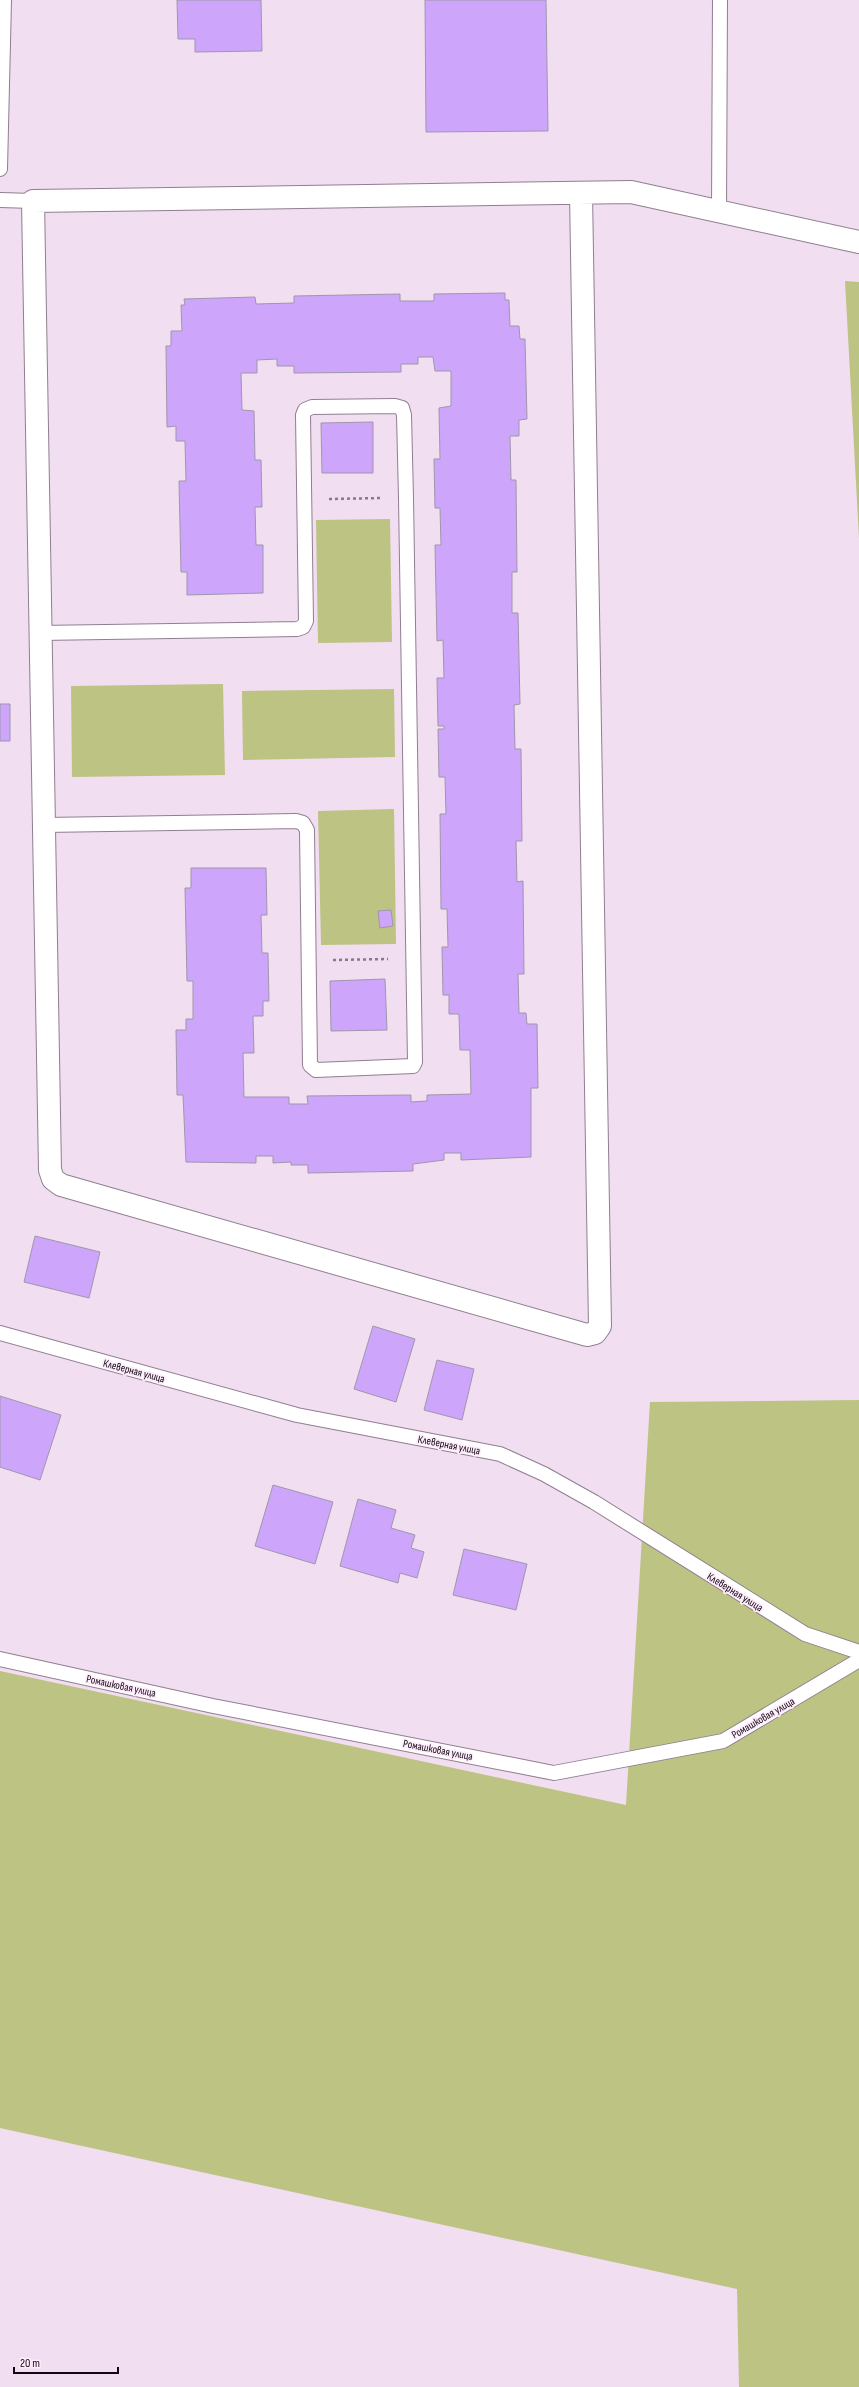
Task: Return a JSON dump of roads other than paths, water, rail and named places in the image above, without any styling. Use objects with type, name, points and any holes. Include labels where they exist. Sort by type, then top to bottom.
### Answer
[{"type":"street","points":[[581,193],[600,1326],[595,1333],[587,1335],[61,1186],[53,1179],[50,1170],[39,634],[33,201],[631,192],[859,242]]},
{"type":"lane","points":[[0,170],[4,0]]},
{"type":"lane","points":[[719,212],[720,0]]},
{"type":"lane","points":[[0,200],[33,201]]},
{"type":"lane","points":[[39,634],[289,630],[303,627],[306,621],[303,415],[305,410],[312,407],[394,406],[402,408],[406,498],[415,1062],[413,1066],[316,1070],[310,1065],[306,830],[303,823],[296,820],[44,825]]},
{"type":"lane","name":"Клеверная улица","points":[[0,1334],[297,1415],[500,1454],[544,1474],[594,1502],[805,1634],[859,1652]]},
{"type":"lane","name":"Ромашковая улица","points":[[0,1659],[221,1708],[554,1772],[723,1741],[859,1660]]}]
